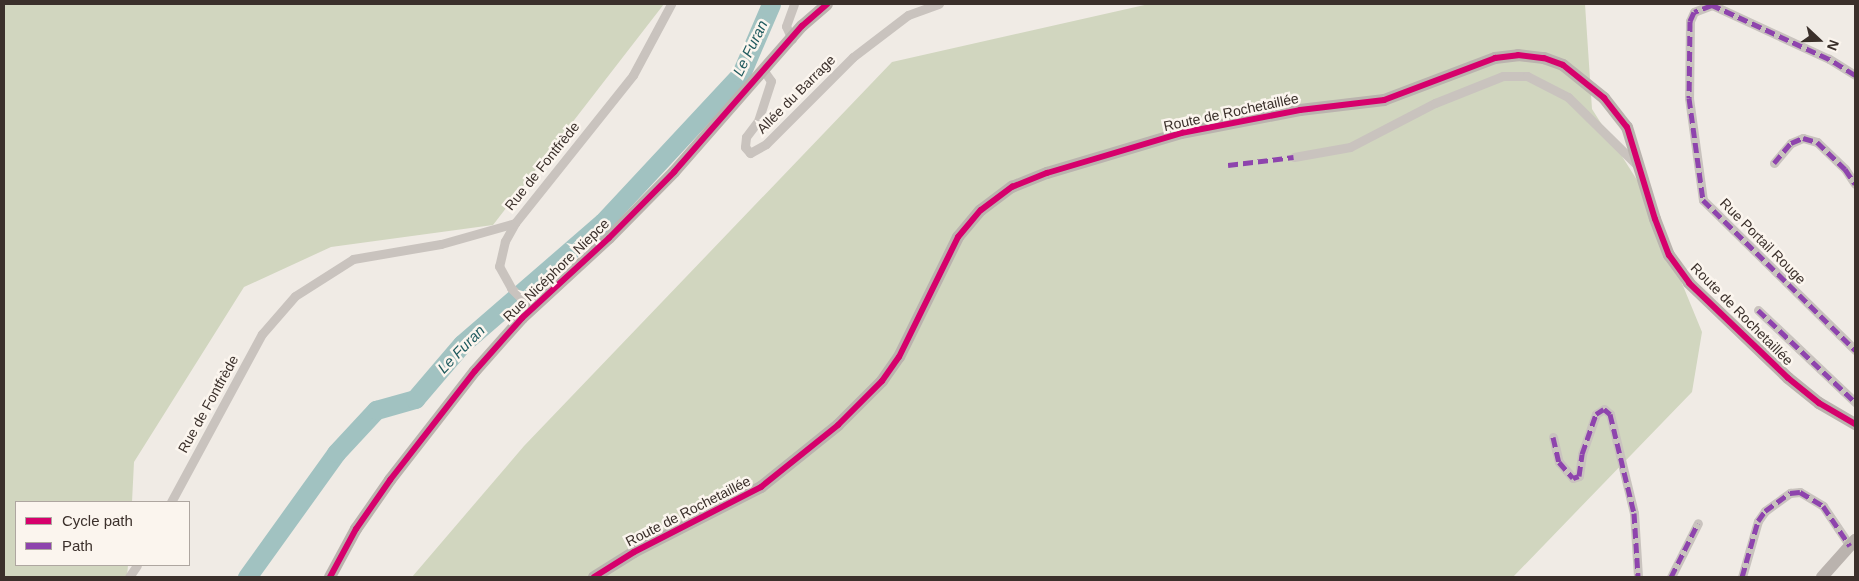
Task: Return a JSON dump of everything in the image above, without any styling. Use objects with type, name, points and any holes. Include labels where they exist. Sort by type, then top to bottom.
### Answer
[{"type":"main road","name":"Rue Nicéphore Niepce","points":[[330,577],[365,516],[422,435],[528,306],[609,238],[764,72],[792,39],[827,4]]},
{"type":"main road","name":"Route de Rochetaillée","points":[[594,577],[634,552],[761,487],[838,425],[882,381],[899,357],[958,237],[981,210],[1001,195],[1047,173],[1180,133],[1300,110],[1384,100],[1495,58],[1518,55],[1544,58],[1582,77],[1627,128],[1643,172],[1654,219],[1669,255],[1689,283],[1788,378],[1819,403],[1855,424]]},
{"type":"main road","points":[[1822,577],[1853,543]]},
{"type":"street","name":"Rue de Fontfrède","points":[[172,501],[262,334],[294,296],[352,259],[441,244],[515,223],[633,74],[671,4]]},
{"type":"street","points":[[792,39],[786,26],[794,4]]},
{"type":"street","name":"Allée du Barrage","points":[[764,72],[771,82],[758,121],[746,137],[745,147],[750,153],[766,144],[853,57],[908,15],[938,4]]},
{"type":"street","name":"Rue Portail Rouge","points":[[1855,75],[1829,59],[1712,5],[1703,6],[1694,12],[1690,21],[1689,98],[1693,144],[1703,200],[1855,350]]},
{"type":"street","points":[[1294,157],[1350,147],[1435,103],[1503,76],[1526,76],[1568,96],[1643,172]]},
{"type":"street","points":[[1774,162],[1791,143],[1803,138],[1817,142],[1845,169],[1855,184]]},
{"type":"street","points":[[515,223],[505,241],[499,266],[511,288],[528,306]]},
{"type":"street","points":[[1758,310],[1855,402]]},
{"type":"street","points":[[1553,438],[1559,462],[1573,478],[1579,476],[1582,454],[1596,414],[1604,408],[1610,414],[1634,513],[1638,577]]},
{"type":"street","points":[[1742,577],[1758,521],[1766,511],[1790,493],[1800,492],[1823,506],[1853,543]]},
{"type":"street","points":[[1671,577],[1698,522]]},
{"type":"street","points":[[129,577],[136,566]]},
{"type":"green space","points":[[4,4],[664,4],[493,225],[331,247],[244,287],[134,462],[132,501],[15,501],[15,566],[128,566],[127,577],[4,577]]},
{"type":"green space","points":[[1149,4],[1585,4],[1592,109],[1644,191],[1702,332],[1692,392],[1513,577],[412,577],[524,446],[892,62]]},
{"type":"waterway","name":"Le Furan","points":[[247,577],[336,453],[376,410],[415,399],[462,344],[603,222],[741,74],[771,4]]},
{"type":"marked path","points":[[1855,75],[1829,59],[1712,5],[1694,12],[1690,21],[1689,98],[1703,200],[1855,350]]},
{"type":"marked path","points":[[1774,163],[1791,143],[1803,138],[1817,142],[1845,169],[1855,184]]},
{"type":"marked path","points":[[1228,165],[1294,157]]},
{"type":"marked path","points":[[1758,310],[1855,402]]},
{"type":"marked path","points":[[1553,437],[1559,462],[1573,478],[1579,476],[1582,454],[1596,414],[1604,409],[1610,414],[1634,513],[1638,577]]},
{"type":"marked path","points":[[1742,577],[1758,521],[1765,511],[1790,493],[1800,492],[1823,506],[1850,546]]},
{"type":"marked path","points":[[1671,577],[1698,523]]},
{"type":"cycle path","points":[[330,577],[356,529],[390,480],[475,371],[522,318],[609,238],[674,172],[802,26],[827,4]]},
{"type":"cycle path","points":[[594,577],[634,552],[761,487],[838,425],[882,381],[899,357],[958,237],[981,210],[1012,187],[1047,173],[1181,133],[1300,110],[1384,100],[1495,58],[1518,55],[1544,58],[1563,65],[1604,98],[1627,127],[1655,219],[1669,255],[1689,283],[1788,378],[1819,403],[1855,424]]}]
